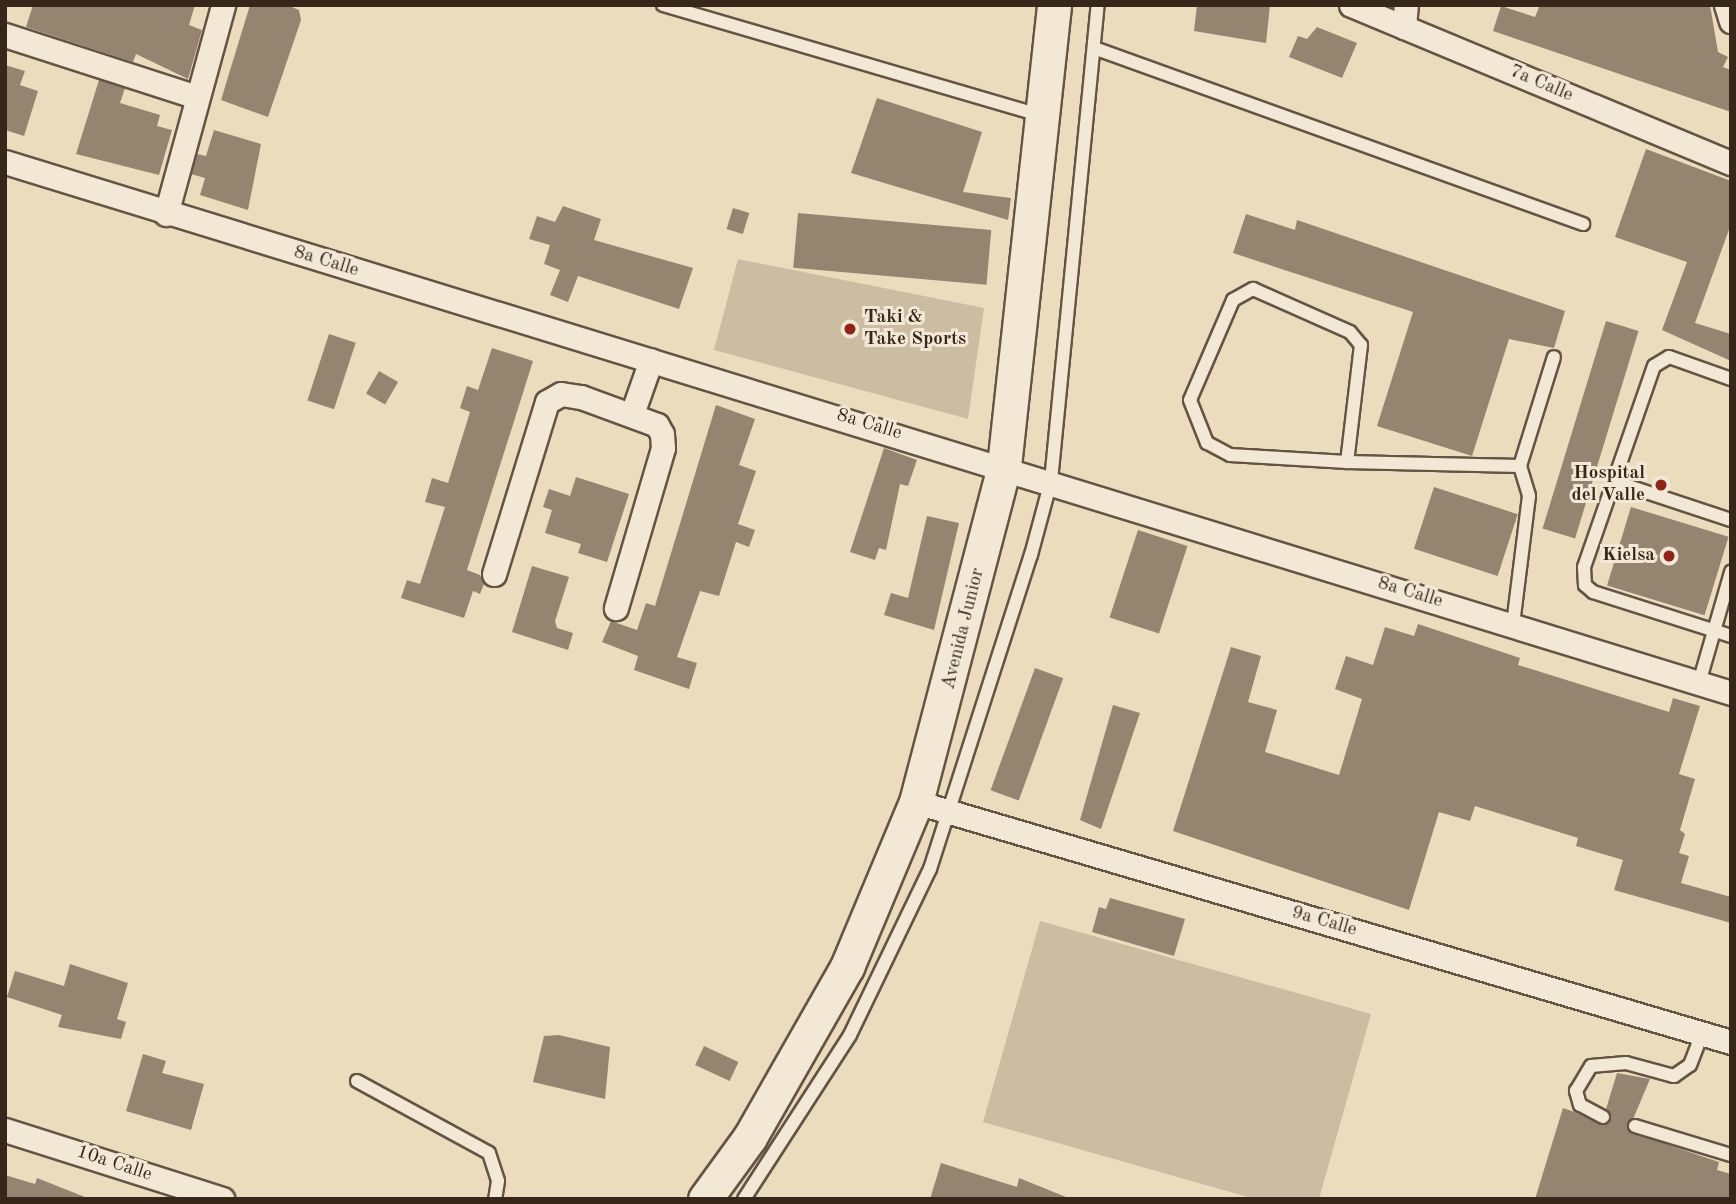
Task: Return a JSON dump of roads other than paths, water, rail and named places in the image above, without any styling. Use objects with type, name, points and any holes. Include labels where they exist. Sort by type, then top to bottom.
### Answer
[{"type":"main road","name":"Avenida Junior","points":[[705,1199],[750,1137],[847,967],[916,802],[1004,466],[1054,5]]},
{"type":"street","points":[[166,214],[223,5]]},
{"type":"street","name":"7a Calle","points":[[1351,5],[1405,16],[1731,163]]},
{"type":"street","points":[[1726,5],[1731,21]]},
{"type":"street","points":[[5,35],[197,97]]},
{"type":"street","name":"8a Calle","points":[[5,162],[166,214],[1004,466],[1731,693]]},
{"type":"street","points":[[632,414],[651,360]]},
{"type":"street","points":[[494,574],[547,402],[561,394],[581,397],[657,425],[663,447],[616,608]]},
{"type":"street","name":"9a Calle","points":[[916,802],[1731,1042]]},
{"type":"street","name":"10a Calle","points":[[5,1130],[222,1199]]},
{"type":"lane","points":[[663,5],[1042,117]]},
{"type":"lane","points":[[744,1199],[850,1035],[930,869],[1051,481],[1098,5]]},
{"type":"lane","points":[[1094,48],[1583,224]]},
{"type":"lane","points":[[1347,462],[1361,345],[1350,332],[1253,289],[1233,300],[1190,400],[1207,443],[1230,455],[1347,462],[1520,466]]},
{"type":"lane","points":[[1513,625],[1529,496],[1520,466],[1554,357]]},
{"type":"lane","points":[[1731,379],[1661,359],[1584,567],[1585,585],[1731,636]]},
{"type":"lane","points":[[1616,482],[1731,520]]},
{"type":"lane","points":[[1699,683],[1731,572]]},
{"type":"lane","points":[[1603,1117],[1580,1105],[1576,1091],[1591,1066],[1626,1063],[1674,1076],[1690,1065],[1702,1034]]},
{"type":"lane","points":[[357,1081],[489,1153],[498,1181],[495,1199]]},
{"type":"lane","points":[[1635,1126],[1731,1155]]},
{"type":"place","name":"Taki & Take Sports","points":[[850,329]]},
{"type":"place","name":"Hospital del Valle","points":[[1661,485]]},
{"type":"place","name":"Kielsa","points":[[1669,556]]}]
